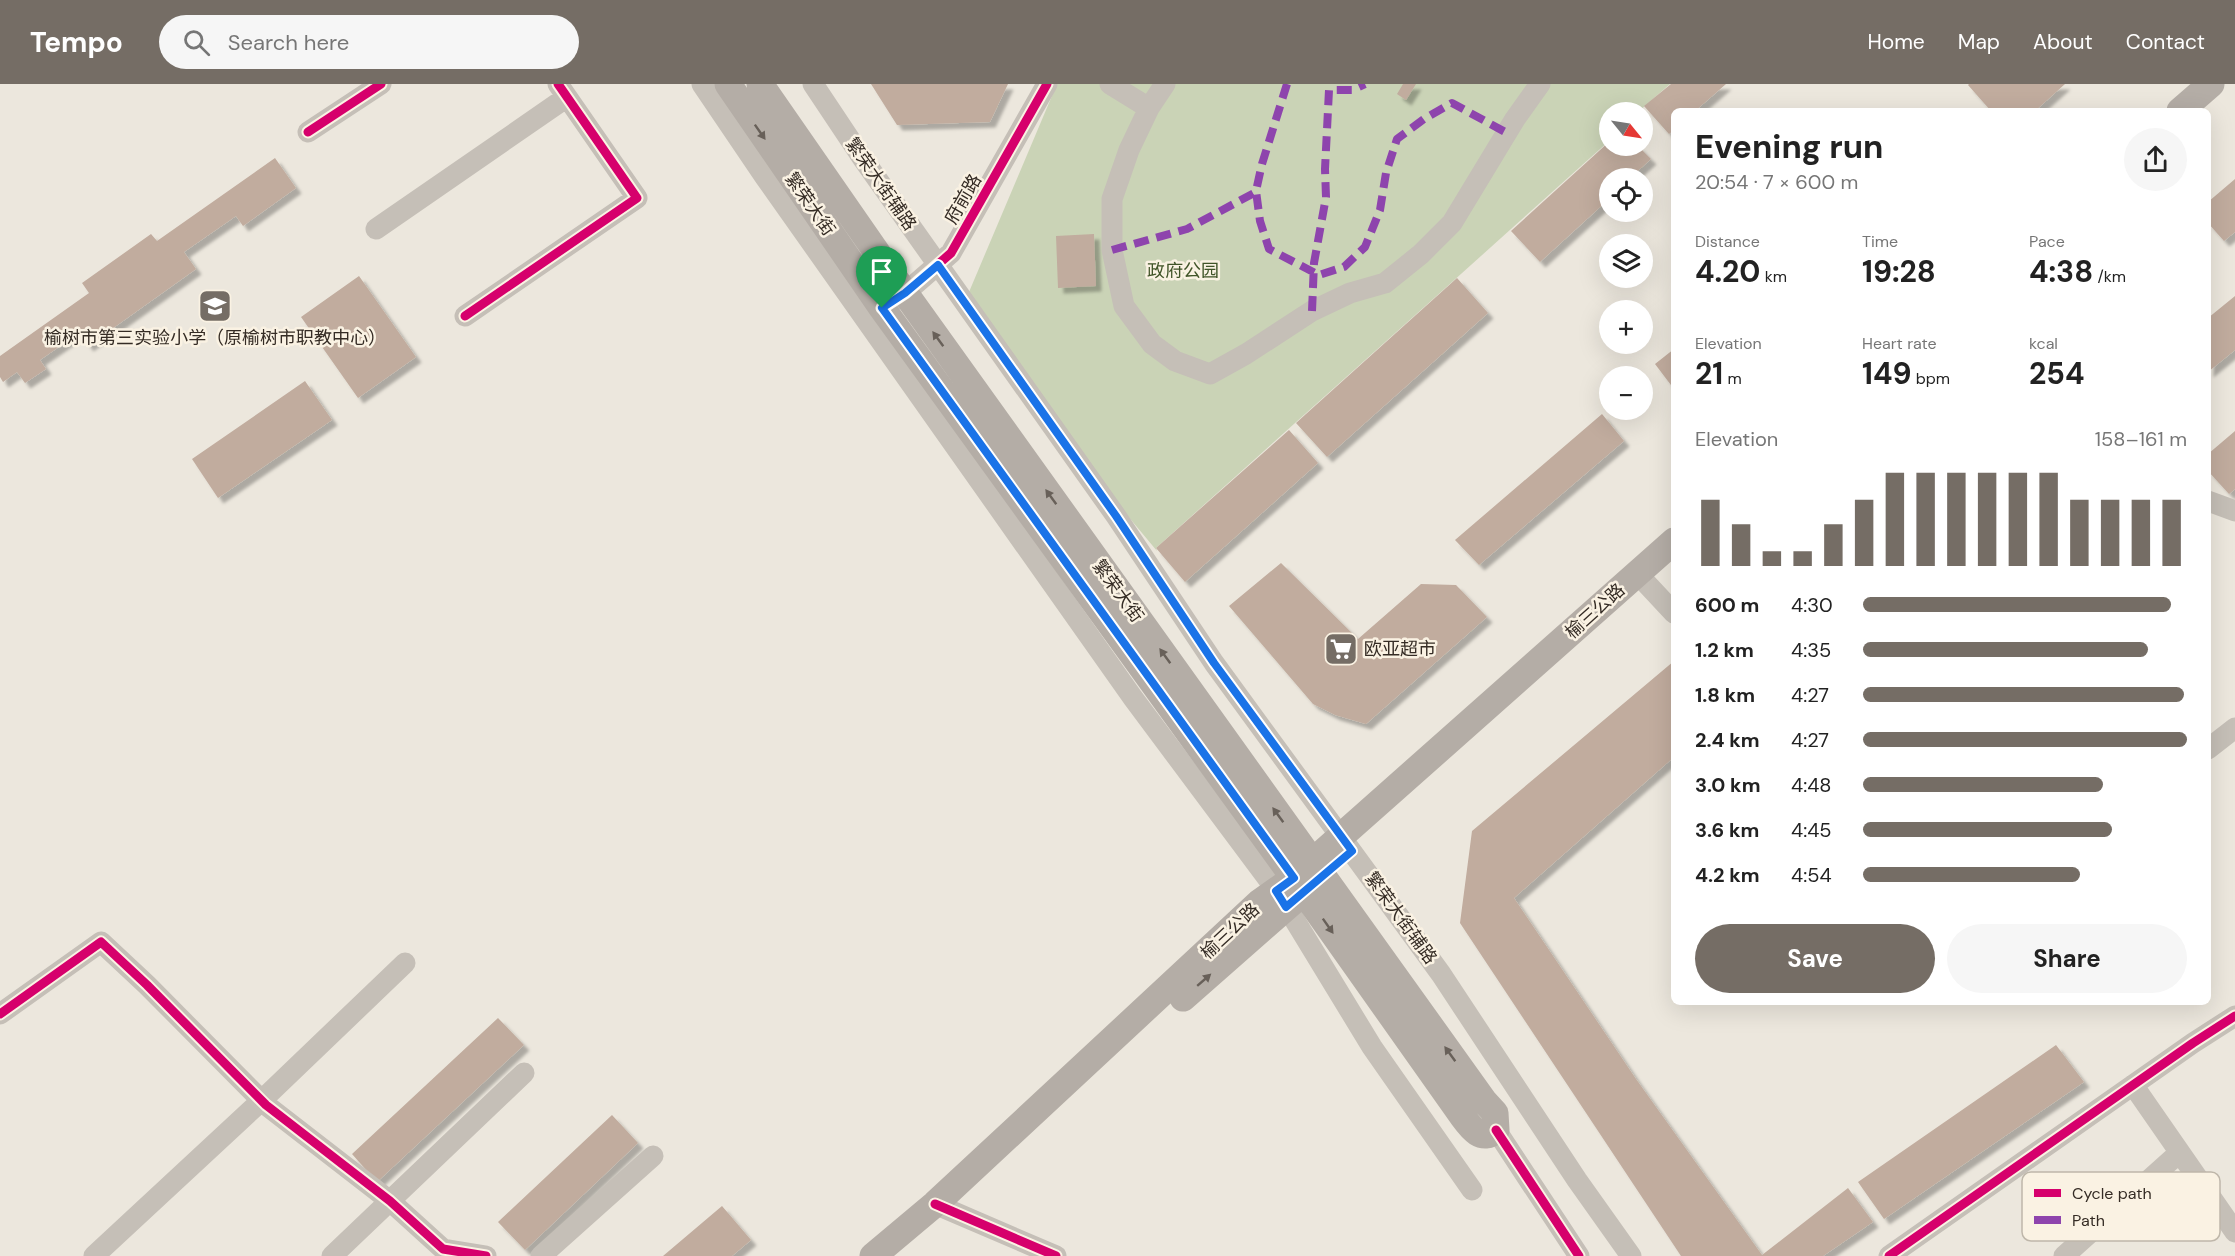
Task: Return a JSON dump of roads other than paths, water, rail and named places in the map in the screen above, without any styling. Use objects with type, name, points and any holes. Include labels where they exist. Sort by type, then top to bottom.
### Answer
[{"type":"main road","name":"繁荣大街","points":[[728,84],[882,308],[1299,890]]},
{"type":"main road","name":"繁荣大街","points":[[760,84],[905,293],[1299,890]]},
{"type":"main road","points":[[2162,108],[2189,84]]},
{"type":"main road","points":[[2183,108],[2211,84]]},
{"type":"main road","name":"榆三公路","points":[[893,1256],[941,1206],[1299,890],[1671,544]]},
{"type":"main road","name":"榆三公路","points":[[1347,843],[1671,561]]},
{"type":"main road","points":[[1299,890],[1495,1113],[1496,1130],[1491,1134],[1483,1135],[1474,1131],[1299,890]]},
{"type":"main road","name":"榆三公路","points":[[873,1256],[941,1206]]},
{"type":"street","points":[[308,132],[381,84]]},
{"type":"street","points":[[702,84],[765,177],[1133,698],[1299,890],[1387,1010]]},
{"type":"street","name":"繁荣大街辅路","points":[[813,84],[1116,516],[1214,663],[1441,974],[1577,1180],[1631,1256]]},
{"type":"street","name":"府前路","points":[[882,308],[905,293],[951,253],[1047,84]]},
{"type":"street","points":[[1110,84],[1149,108]]},
{"type":"street","points":[[1165,84],[1149,108],[1129,150],[1112,199],[1112,250],[1124,306],[1152,344],[1175,361],[1210,374],[1246,354],[1312,311],[1350,293],[1385,283],[1421,254],[1452,224],[1515,119],[1540,84]]},
{"type":"street","points":[[376,229],[562,91],[638,198],[465,316]]},
{"type":"street","points":[[2211,502],[2235,511]]},
{"type":"street","points":[[1646,583],[1671,610]]},
{"type":"street","points":[[2211,747],[2235,728]]},
{"type":"street","points":[[1299,890],[1372,1047],[1472,1190]]},
{"type":"street","points":[[0,1014],[100,942],[147,985],[261,1101],[390,1201],[443,1249],[486,1256]]},
{"type":"street","points":[[94,1256],[405,963]]},
{"type":"street","points":[[1889,1256],[2235,1016]]},
{"type":"street","points":[[332,1256],[524,1073]]},
{"type":"street","points":[[2133,1085],[2192,1172]]},
{"type":"street","points":[[1496,1130],[1579,1256]]},
{"type":"street","points":[[2158,1172],[2179,1153]]},
{"type":"street","points":[[541,1256],[653,1156]]},
{"type":"street","points":[[941,1206],[1056,1256]]},
{"type":"street","points":[[2220,1211],[2235,1232]]},
{"type":"street","points":[[2064,1256],[2081,1241]]},
{"type":"place","name":"榆树市第三实验小学（原榆树市职教中心）","points":[[215,306]]},
{"type":"place","name":"欧亚超市","points":[[1341,649]]},
{"type":"park label","name":"政府公园","points":[[1183,271]]}]
